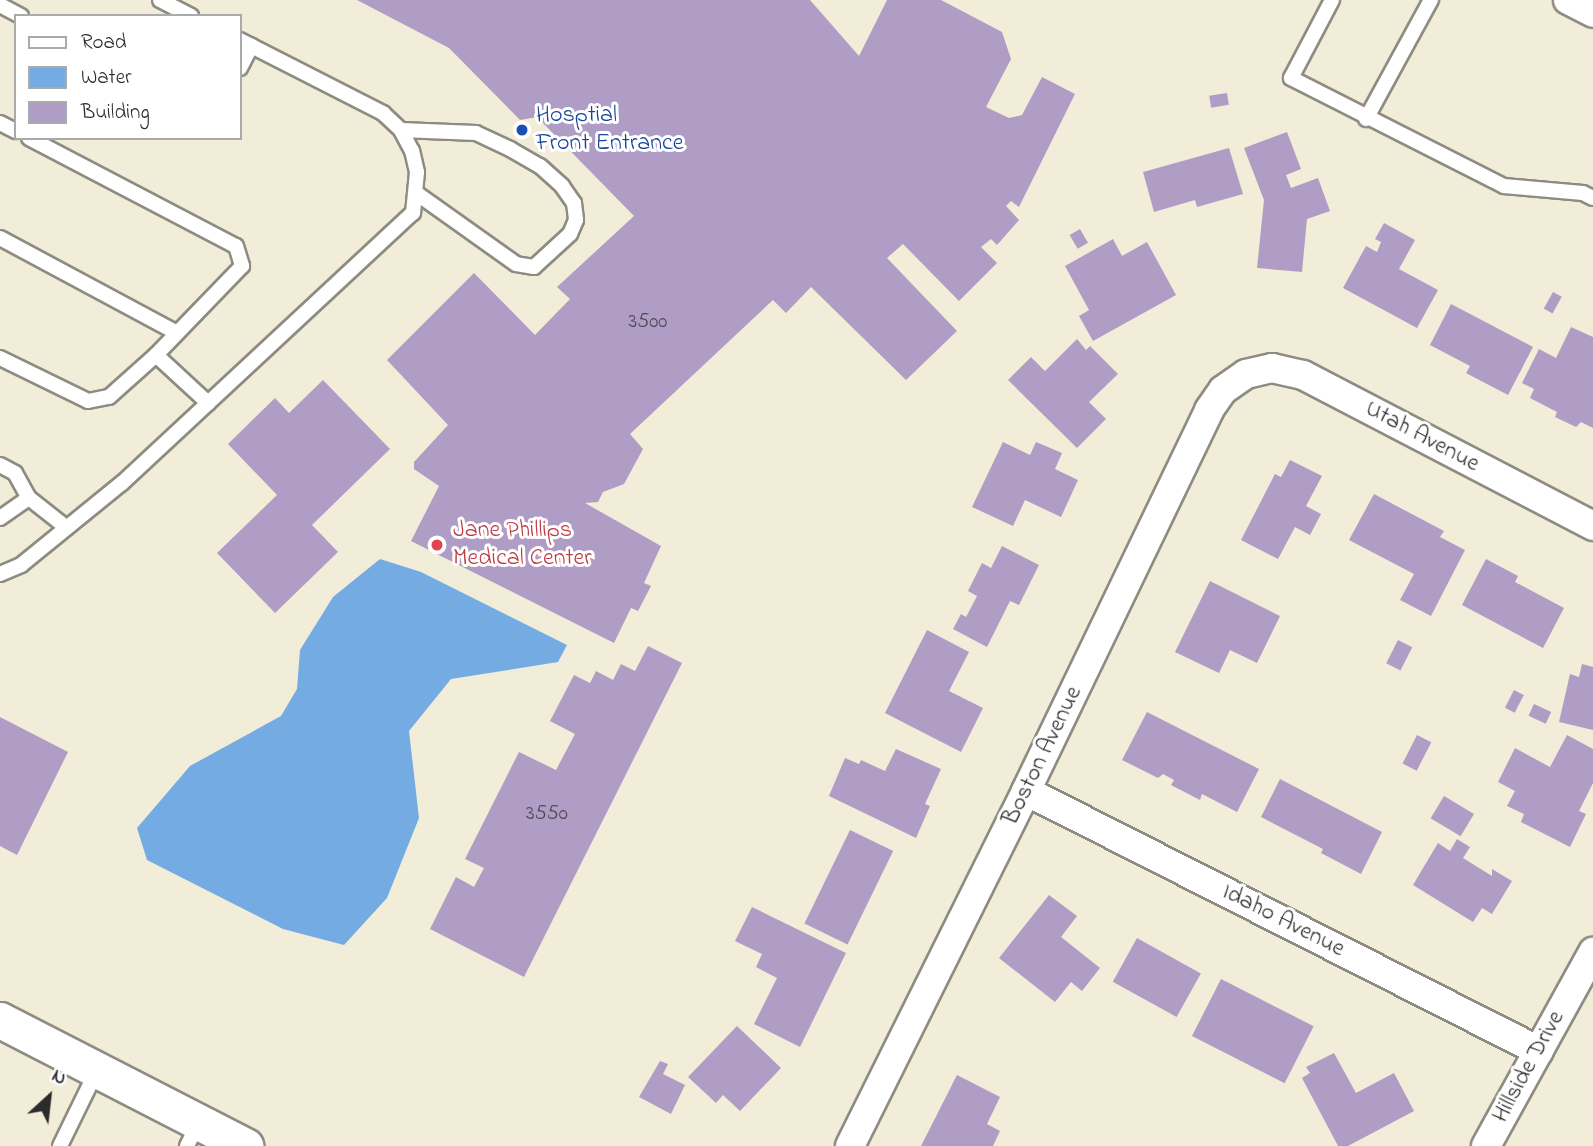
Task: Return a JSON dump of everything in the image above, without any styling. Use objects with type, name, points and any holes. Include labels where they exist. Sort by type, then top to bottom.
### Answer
[{"type":"street","points":[[1568,0],[1593,13]]},
{"type":"street","name":"Utah Avenue","points":[[1246,374],[1272,368],[1304,375],[1593,526]]},
{"type":"street","name":"Boston Avenue","points":[[850,1146],[1026,791],[1209,410],[1223,390],[1246,374]]},
{"type":"street","name":"Idaho Avenue","points":[[1026,791],[1539,1051]]},
{"type":"street","name":"Hillside Drive","points":[[1486,1146],[1593,952]]},
{"type":"street","points":[[0,1020],[97,1070],[193,1134],[245,1146]]},
{"type":"lane","points":[[160,0],[187,14]]},
{"type":"lane","points":[[1332,0],[1291,78],[1366,119],[1504,186],[1583,193],[1593,198]]},
{"type":"lane","points":[[1366,119],[1431,0]]},
{"type":"lane","points":[[0,5],[17,14]]},
{"type":"lane","points":[[0,574],[21,565],[122,483],[413,213],[417,172],[412,151],[401,130],[383,113],[245,43]]},
{"type":"lane","points":[[401,130],[476,133],[510,149],[540,166],[562,186],[574,204],[576,220],[570,234],[534,267],[516,264],[416,193]]},
{"type":"lane","points":[[0,358],[88,401],[109,397],[156,355],[242,266],[236,246],[33,140]]},
{"type":"lane","points":[[0,238],[177,333]]},
{"type":"lane","points":[[156,355],[208,404]]},
{"type":"lane","points":[[0,465],[15,473],[29,498],[67,528]]},
{"type":"lane","points":[[0,518],[29,498]]},
{"type":"lane","points":[[60,1146],[97,1070]]},
{"type":"water","points":[[380,559],[421,572],[567,645],[558,662],[451,679],[409,731],[419,818],[387,898],[344,945],[283,929],[147,860],[137,828],[190,766],[281,716],[297,689],[300,650],[333,597]]},
{"type":"building","points":[[357,0],[810,0],[859,56],[887,0],[941,0],[1002,32],[1011,59],[986,107],[1009,118],[1022,115],[1042,77],[1075,94],[1019,207],[1011,201],[1006,206],[1019,220],[997,245],[991,239],[981,247],[997,263],[959,301],[903,244],[887,258],[957,331],[906,380],[811,287],[786,313],[773,300],[630,434],[643,449],[624,484],[603,492],[598,502],[585,503],[661,546],[644,583],[651,586],[638,611],[631,608],[614,643],[411,541],[439,486],[414,469],[414,462],[448,425],[387,360],[474,273],[535,335],[570,299],[557,287],[634,216],[537,117],[520,120],[449,48]]},
{"type":"building","points":[[1227,93],[1229,105],[1211,108],[1209,96]]},
{"type":"building","points":[[1287,132],[1301,169],[1286,175],[1291,188],[1318,178],[1330,211],[1307,219],[1302,272],[1257,268],[1264,200],[1244,148]]},
{"type":"building","points":[[1229,148],[1243,194],[1197,207],[1195,200],[1154,212],[1143,172]]},
{"type":"building","points":[[1384,223],[1415,240],[1399,269],[1438,290],[1417,328],[1343,288],[1366,246],[1377,252],[1381,242],[1375,239]]},
{"type":"building","points":[[1080,229],[1088,243],[1078,249],[1070,235]]},
{"type":"building","points":[[1113,239],[1122,256],[1147,242],[1176,295],[1093,341],[1079,316],[1089,310],[1065,266]]},
{"type":"building","points":[[1553,292],[1562,297],[1553,313],[1544,309]]},
{"type":"building","points":[[1451,304],[1533,347],[1508,395],[1466,373],[1470,366],[1430,345]]},
{"type":"building","points":[[1571,327],[1593,337],[1593,428],[1581,422],[1576,427],[1555,417],[1557,412],[1530,398],[1534,389],[1522,383],[1539,349],[1556,358]]},
{"type":"building","points":[[1077,339],[1086,350],[1090,346],[1118,374],[1089,402],[1106,419],[1077,448],[1008,380],[1031,357],[1045,371]]},
{"type":"building","points":[[323,380],[390,449],[312,525],[338,552],[275,613],[217,553],[277,495],[228,444],[275,398],[289,413]]},
{"type":"building","points":[[1003,442],[1030,455],[1036,442],[1062,453],[1055,469],[1078,480],[1061,517],[1025,500],[1013,526],[972,507]]},
{"type":"building","points":[[1290,460],[1322,476],[1306,506],[1321,514],[1310,535],[1295,527],[1278,559],[1241,540],[1275,474],[1281,477]]},
{"type":"building","points":[[1374,494],[1444,531],[1440,537],[1465,550],[1431,616],[1400,600],[1414,574],[1349,540]]},
{"type":"building","points":[[1002,546],[1039,565],[1019,605],[1010,601],[987,647],[953,629],[961,614],[966,617],[977,596],[968,591],[982,563],[991,568]]},
{"type":"building","points":[[1486,559],[1518,576],[1515,582],[1564,608],[1543,648],[1462,605]]},
{"type":"building","points":[[1210,581],[1280,616],[1257,663],[1230,650],[1219,673],[1175,652]]},
{"type":"building","points":[[927,630],[969,652],[949,691],[983,708],[961,752],[885,713]]},
{"type":"building","points":[[1398,640],[1412,647],[1400,670],[1386,663]]},
{"type":"building","points":[[648,646],[682,663],[524,977],[430,929],[456,877],[474,887],[484,868],[465,859],[519,752],[556,770],[575,734],[550,721],[574,675],[590,683],[596,671],[613,680],[621,664],[635,671]]},
{"type":"building","points":[[1582,664],[1593,667],[1593,730],[1559,722],[1570,674],[1579,677]]},
{"type":"building","points":[[1514,690],[1524,695],[1515,713],[1505,708]]},
{"type":"building","points":[[1534,704],[1551,712],[1546,724],[1529,716]]},
{"type":"building","points":[[1147,712],[1259,769],[1237,812],[1202,794],[1200,800],[1171,785],[1174,780],[1163,774],[1158,778],[1122,760]]},
{"type":"building","points":[[0,717],[68,752],[17,855],[0,846]]},
{"type":"building","points":[[1417,735],[1431,742],[1417,771],[1402,764]]},
{"type":"building","points":[[1567,735],[1593,749],[1593,783],[1579,811],[1586,814],[1570,847],[1521,822],[1524,814],[1507,806],[1515,791],[1498,782],[1515,748],[1550,767]]},
{"type":"building","points":[[896,749],[941,769],[925,804],[930,806],[916,838],[829,796],[845,758],[859,764],[861,760],[885,771]]},
{"type":"building","points":[[1280,779],[1382,832],[1361,874],[1321,853],[1323,849],[1261,817]]},
{"type":"building","points":[[1444,796],[1474,814],[1461,836],[1431,818]]},
{"type":"building","points":[[850,830],[893,851],[848,945],[804,923]]},
{"type":"building","points":[[1457,839],[1470,847],[1463,858],[1492,876],[1492,869],[1512,881],[1492,914],[1482,908],[1473,922],[1413,885],[1438,843],[1450,851]]},
{"type":"building","points":[[1049,895],[1077,916],[1061,937],[1100,968],[1082,991],[1071,982],[1055,1002],[999,958]]},
{"type":"building","points":[[752,907],[846,953],[800,1047],[754,1024],[777,978],[756,967],[762,954],[735,941]]},
{"type":"building","points":[[1137,938],[1201,973],[1177,1017],[1113,982]]},
{"type":"building","points":[[1221,979],[1314,1026],[1285,1083],[1192,1036]]},
{"type":"building","points":[[737,1026],[781,1068],[740,1111],[723,1095],[716,1103],[688,1077]]},
{"type":"building","points":[[1334,1053],[1356,1093],[1394,1073],[1414,1111],[1348,1146],[1338,1146],[1302,1078],[1310,1073],[1306,1067]]},
{"type":"building","points":[[660,1061],[668,1064],[663,1074],[685,1085],[671,1114],[639,1097]]},
{"type":"building","points":[[957,1075],[1000,1097],[987,1124],[1000,1131],[993,1146],[921,1146]]},
{"type":"place","name":"Hosptial Front Entrance","points":[[522,130]]},
{"type":"place","name":"Jane Phillips Medical Center","points":[[437,545]]}]
